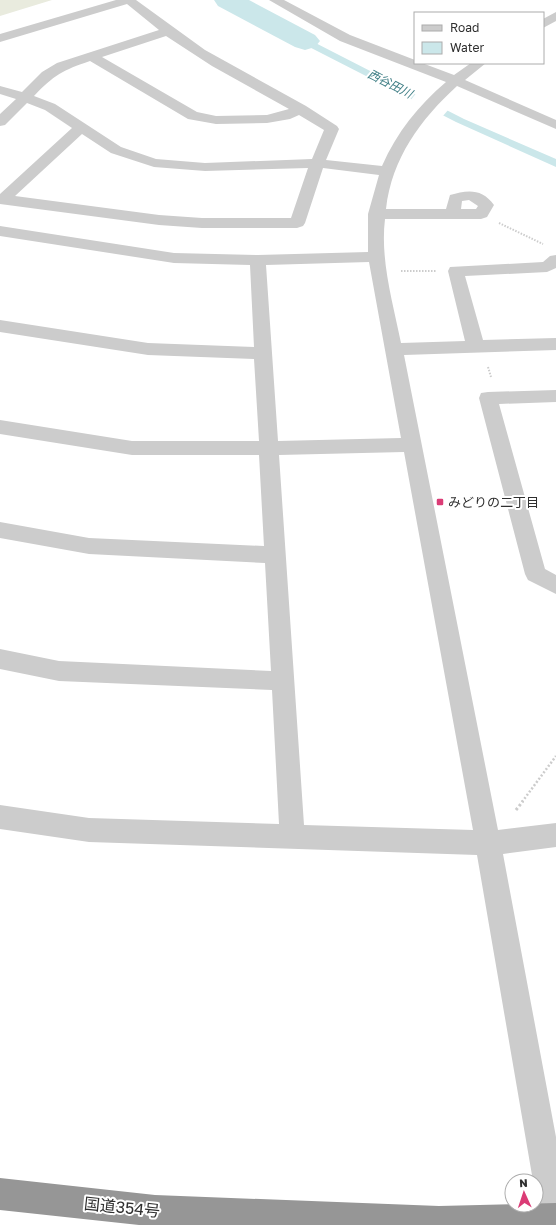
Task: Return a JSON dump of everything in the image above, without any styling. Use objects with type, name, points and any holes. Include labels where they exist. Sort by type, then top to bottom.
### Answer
[{"type":"highway","name":"国道354号","points":[[0,1194],[156,1211],[438,1222],[556,1220]]},
{"type":"street","points":[[0,38],[129,0],[168,31],[201,54],[301,109],[332,129],[316,164],[297,223],[188,222],[1,200]]},
{"type":"street","points":[[276,0],[345,38],[454,80],[556,125]]},
{"type":"street","points":[[544,23],[556,16]]},
{"type":"street","points":[[0,122],[47,75],[62,66],[168,31]]},
{"type":"street","points":[[91,56],[192,116],[216,120],[267,119],[285,116],[301,109]]},
{"type":"street","points":[[478,64],[454,80],[444,89],[411,124],[397,148],[387,171],[376,214],[377,264],[488,843],[556,1220]]},
{"type":"street","points":[[0,90],[25,97],[50,107],[116,150],[154,163],[205,167],[316,164],[387,171]]},
{"type":"street","points":[[1,200],[81,127]]},
{"type":"street","points":[[376,214],[481,214]]},
{"type":"street","points":[[0,232],[174,258],[377,264]]},
{"type":"street","points":[[479,345],[456,271],[547,267],[553,254]]},
{"type":"street","points":[[258,260],[292,837]]},
{"type":"street","points":[[0,326],[148,349],[263,353]]},
{"type":"street","points":[[393,349],[479,345],[556,344]]},
{"type":"street","points":[[556,396],[488,398],[536,574],[556,585]]},
{"type":"street","points":[[0,427],[132,448],[270,448],[411,445]]},
{"type":"street","points":[[0,530],[89,546],[276,555]]},
{"type":"street","points":[[0,659],[59,671],[283,681]]},
{"type":"street","points":[[0,817],[89,830],[292,837],[488,843],[556,835]]},
{"type":"path","points":[[481,214],[553,254]]},
{"type":"path","points":[[377,264],[456,271]]},
{"type":"path","points":[[479,345],[497,397]]},
{"type":"path","points":[[516,810],[556,756]]},
{"type":"shaded area","points":[[0,0],[52,0],[0,16]]},
{"type":"water","points":[[247,8],[464,119],[556,159],[556,167],[456,122],[239,11]]},
{"type":"pier","points":[[417,92],[449,109],[442,117],[410,101]]},
{"type":"waterway","name":"西谷田川","points":[[228,0],[305,41]]},
{"type":"place","name":"みどりの二丁目","points":[[440,502]]}]
